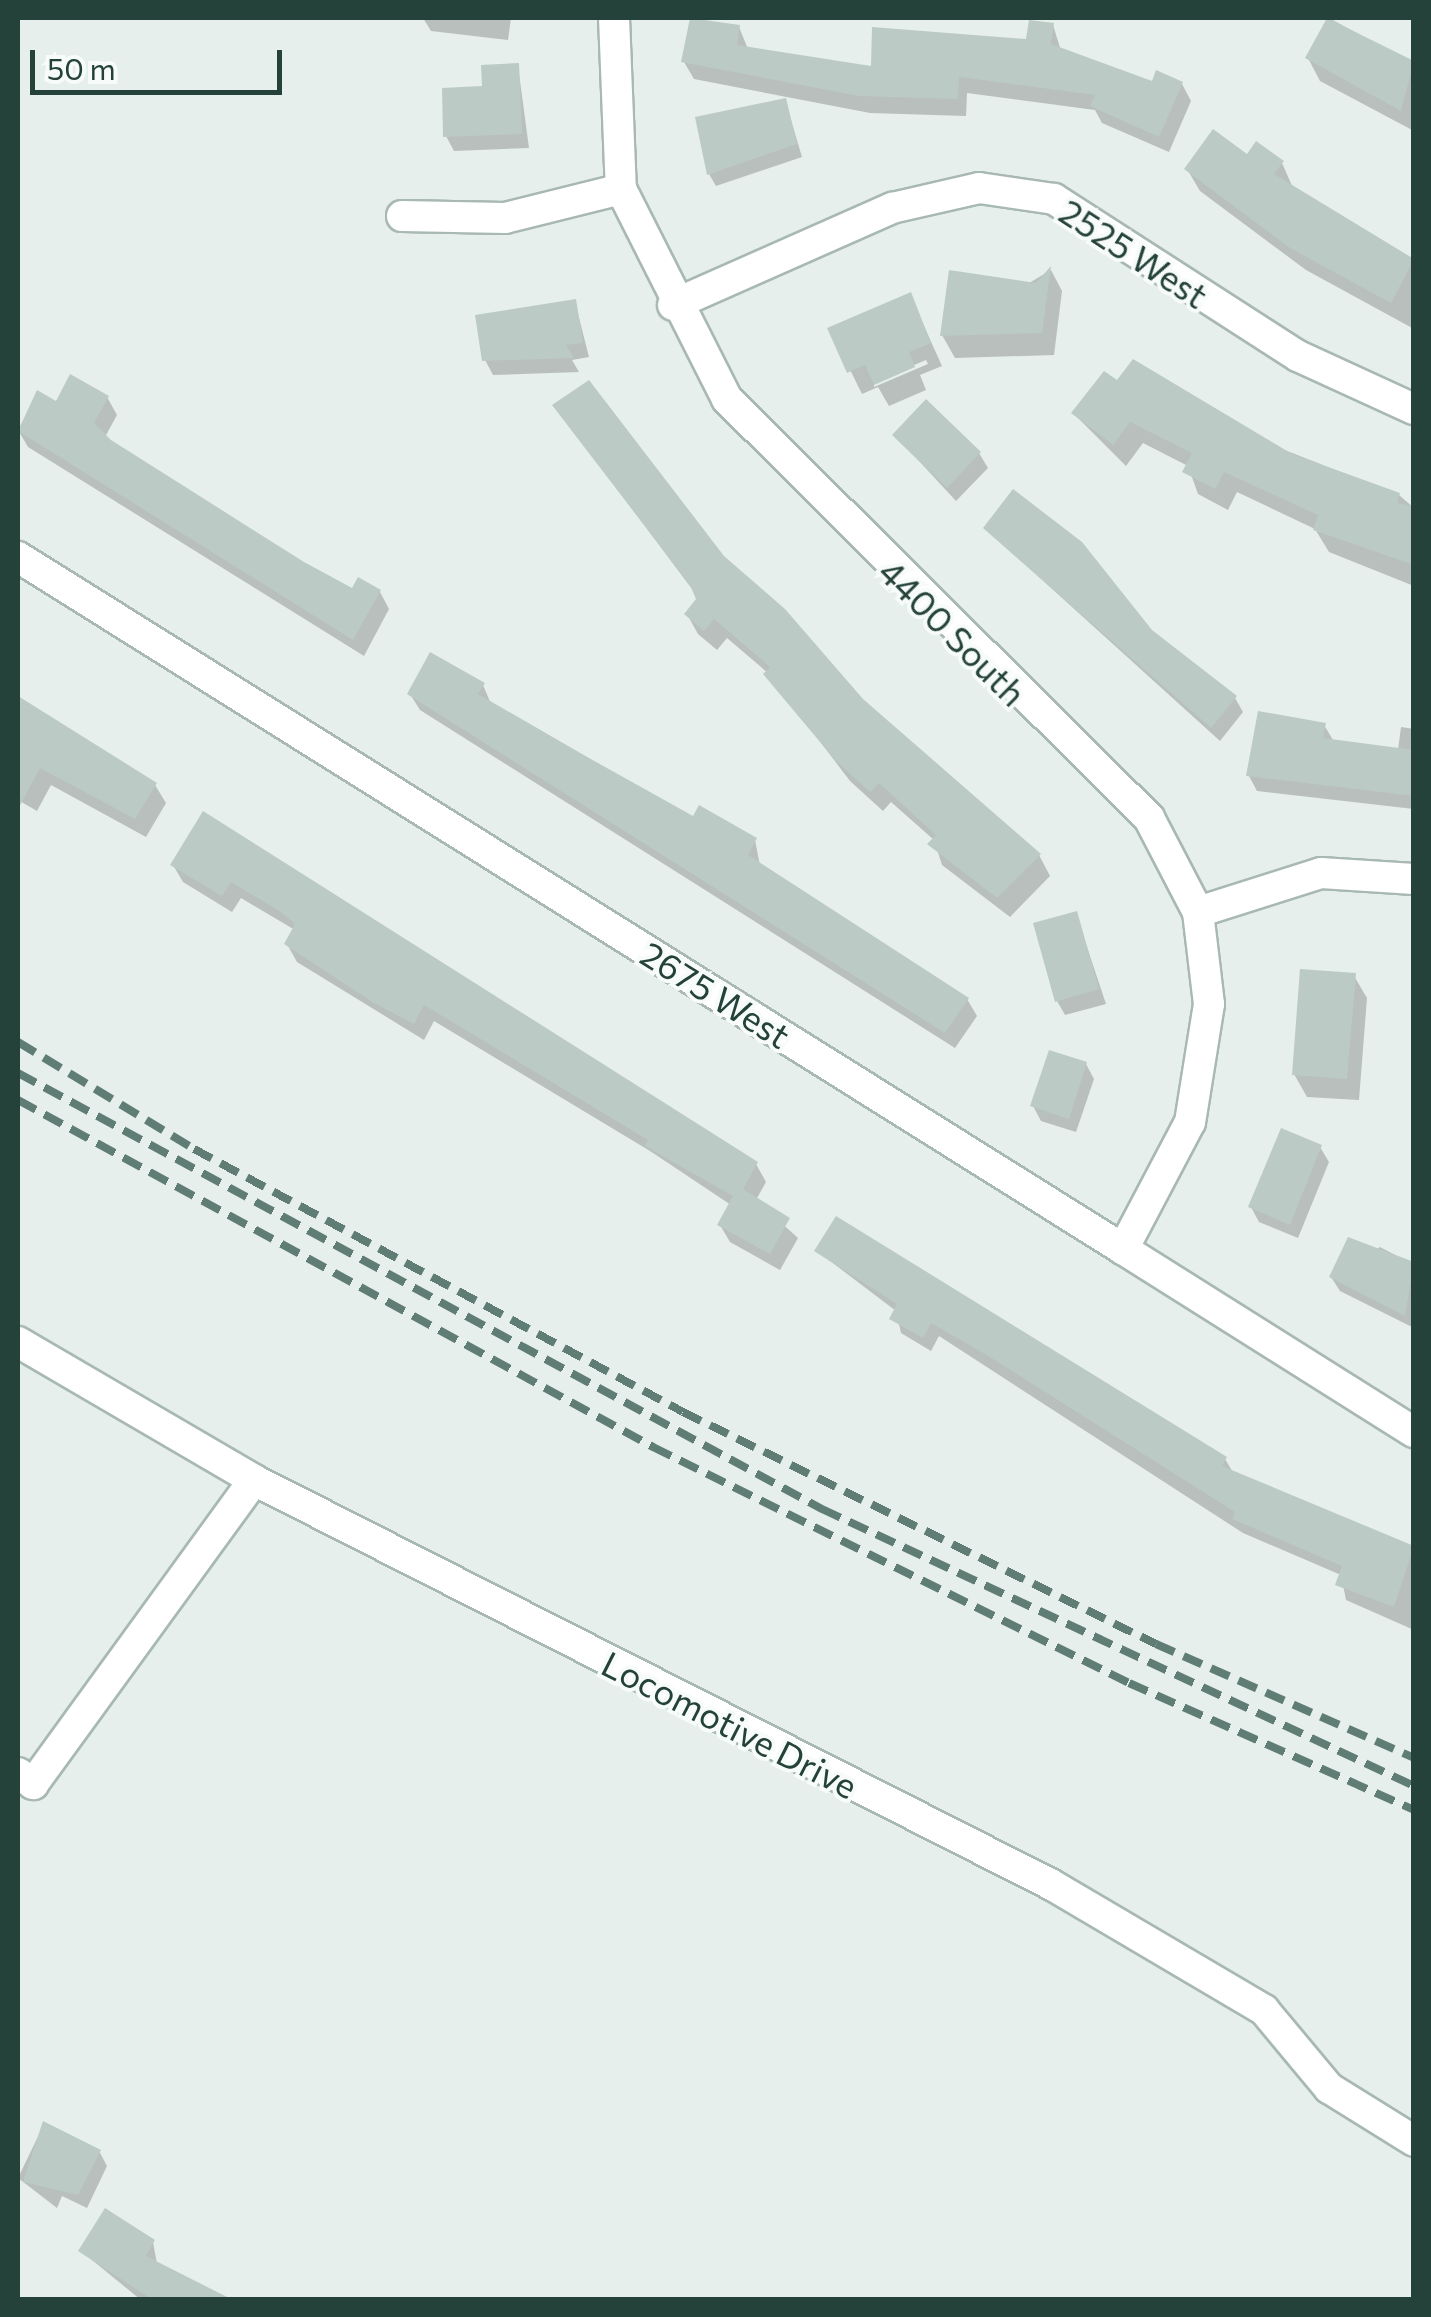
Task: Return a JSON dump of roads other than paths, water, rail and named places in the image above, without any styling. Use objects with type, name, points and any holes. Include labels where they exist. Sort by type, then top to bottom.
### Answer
[{"type":"street","name":"4400 South","points":[[614,18],[622,189],[673,305],[727,399],[804,484],[1148,818],[1198,912],[1209,1004],[1190,1122],[1124,1250]]},
{"type":"street","name":"2525 West","points":[[673,305],[892,208],[979,188],[1054,199],[1269,339],[1414,409]]},
{"type":"street","points":[[402,216],[505,218],[622,189]]},
{"type":"street","name":"2675 West","points":[[18,558],[1414,1432]]},
{"type":"street","points":[[1198,912],[1322,873],[1414,879]]},
{"type":"street","name":"Locomotive Drive","points":[[18,1342],[254,1480],[1052,1885],[1264,2010],[1329,2088],[1414,2141]]},
{"type":"street","points":[[18,1772],[33,1784],[254,1480]]},
{"type":"railway","points":[[18,1042],[194,1149],[683,1412],[1156,1644],[1414,1758]]},
{"type":"railway","points":[[18,1073],[822,1509],[1414,1786]]},
{"type":"railway","points":[[18,1100],[653,1447],[1129,1683],[1414,1810]]}]
